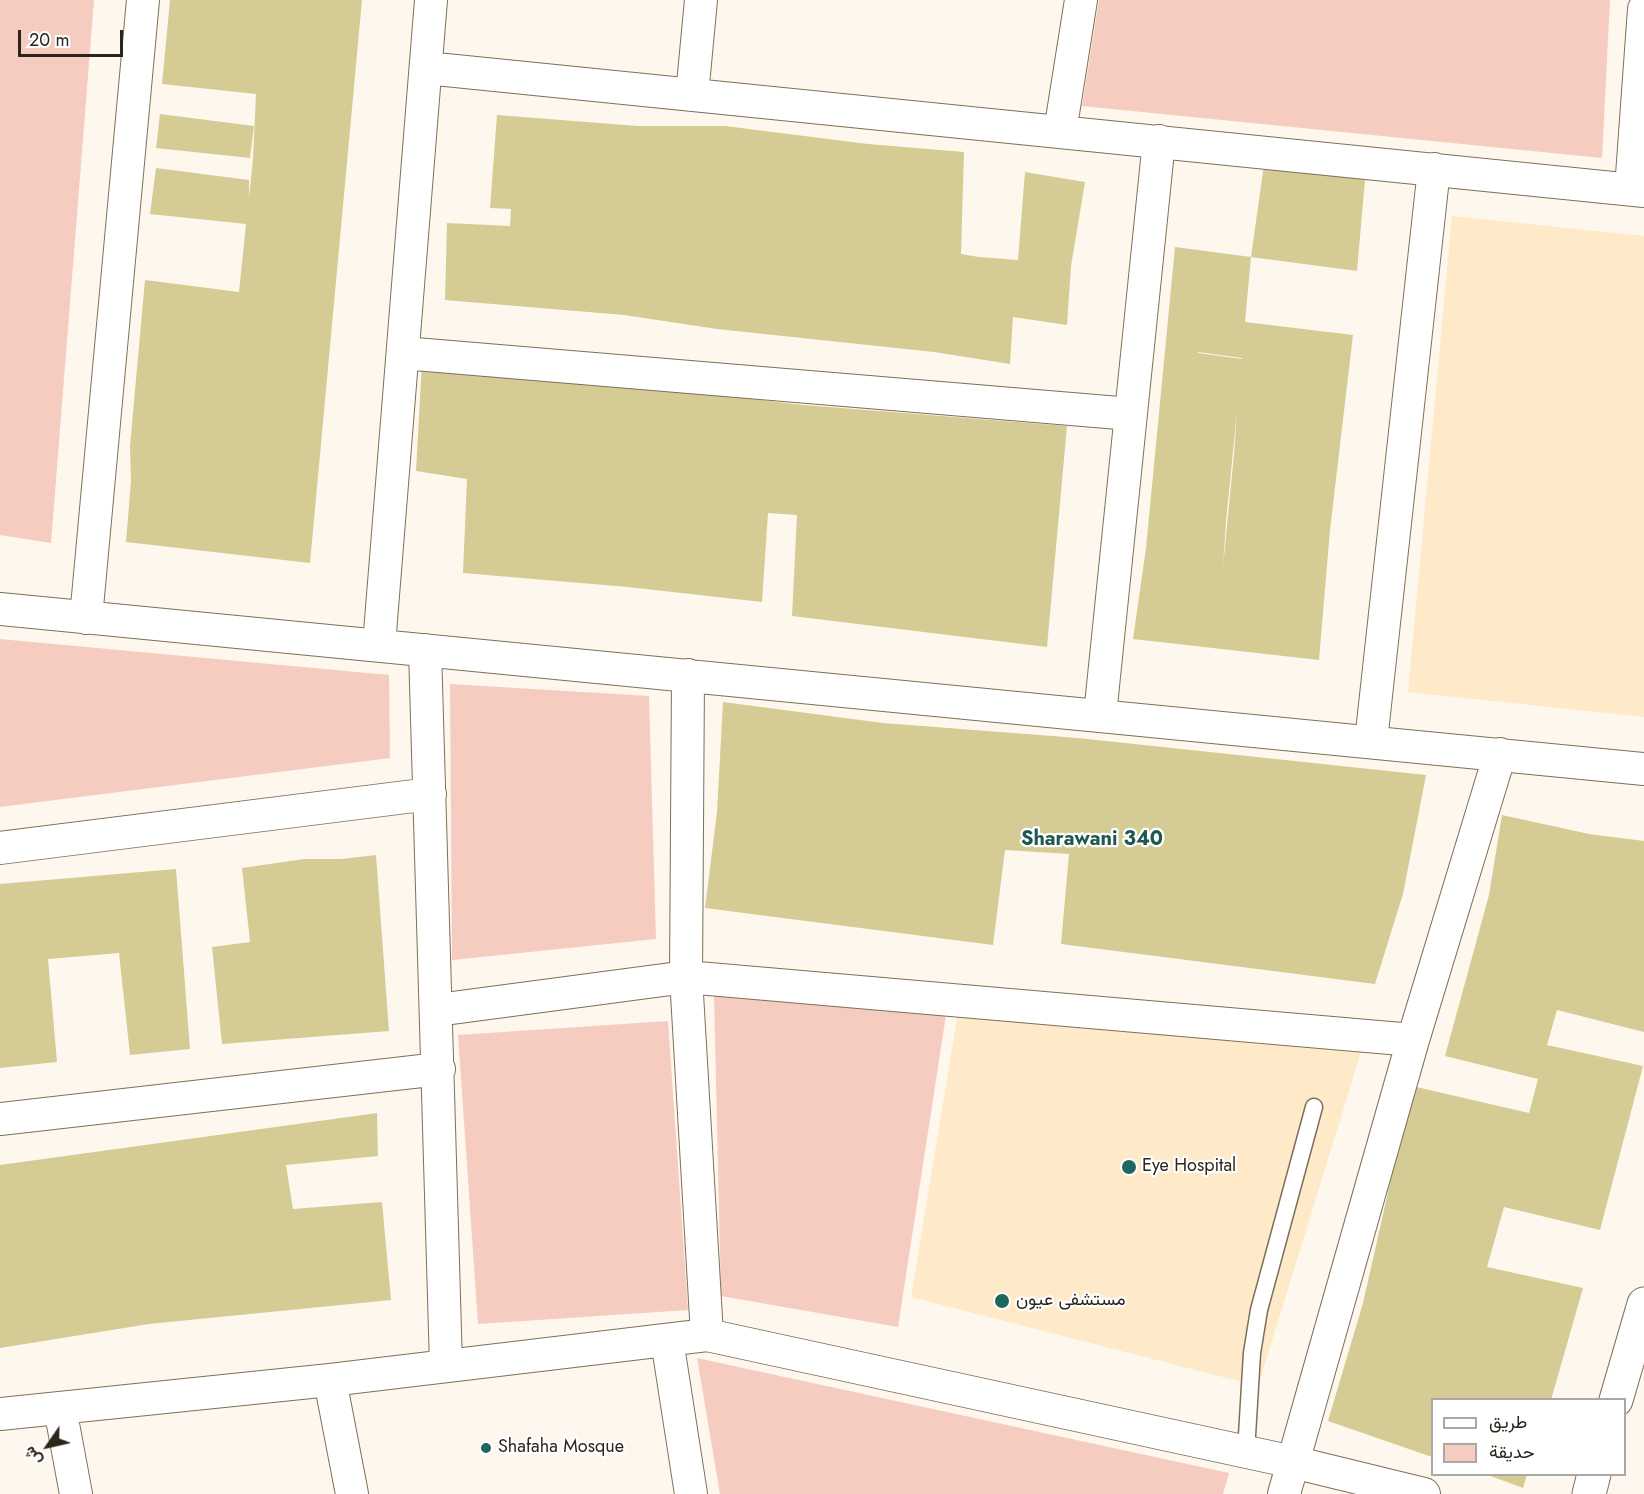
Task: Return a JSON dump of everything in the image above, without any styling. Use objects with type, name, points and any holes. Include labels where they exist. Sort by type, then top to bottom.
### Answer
[{"type":"street","points":[[86,618],[143,0]]},
{"type":"street","points":[[379,645],[431,0]]},
{"type":"street","points":[[692,95],[701,0]]},
{"type":"street","points":[[1060,132],[1081,0]]},
{"type":"street","points":[[426,68],[1638,190],[1644,9]]},
{"type":"street","points":[[1100,715],[1159,141]]},
{"type":"street","points":[[1371,741],[1434,169]]},
{"type":"street","points":[[403,353],[1131,414]]},
{"type":"street","points":[[0,609],[1644,769]]},
{"type":"street","points":[[425,650],[446,1365]]},
{"type":"street","points":[[688,675],[686,977],[707,1335]]},
{"type":"street","points":[[1284,1494],[1413,1040],[1500,754]]},
{"type":"street","points":[[0,848],[430,794]]},
{"type":"street","points":[[437,1010],[686,977],[1413,1040]]},
{"type":"street","points":[[0,1119],[439,1069]]},
{"type":"street","points":[[1617,1398],[1644,1304]]},
{"type":"street","points":[[0,1414],[330,1380],[707,1335],[1293,1462],[1424,1494]]},
{"type":"street","points":[[667,1340],[691,1494]]},
{"type":"street","points":[[330,1380],[352,1494]]},
{"type":"street","points":[[60,1408],[76,1494]]},
{"type":"street","points":[[1589,1494],[1594,1476]]},
{"type":"lane","points":[[1246,1452],[1252,1353],[1259,1310],[1314,1107]]},
{"type":"shaded area","points":[[1452,216],[1644,236],[1644,717],[1408,692]]},
{"type":"shaded area","name":"Eye Hospital","points":[[961,994],[1366,1036],[1258,1386],[911,1297]]},
{"type":"green space","points":[[0,0],[94,0],[51,543],[0,535]]},
{"type":"green space","points":[[1099,0],[1610,0],[1602,158],[1082,106]]},
{"type":"green space","points":[[0,639],[389,675],[390,758],[0,807]]},
{"type":"green space","points":[[450,684],[649,696],[656,939],[452,960]]},
{"type":"green space","points":[[714,995],[946,1015],[898,1327],[721,1296]]},
{"type":"green space","points":[[668,1021],[688,1310],[478,1324],[458,1035]]},
{"type":"green space","points":[[697,1358],[1229,1473],[1223,1494],[720,1494]]},
{"type":"building","points":[[170,0],[362,0],[310,563],[126,542],[131,481],[130,446],[145,280],[239,292],[246,224],[150,214],[156,168],[249,180],[249,198],[253,158],[256,94],[162,84]]},
{"type":"building","points":[[160,114],[254,126],[250,158],[156,148]]},
{"type":"building","points":[[497,115],[638,126],[725,126],[868,144],[964,152],[961,254],[979,257],[1018,260],[1025,172],[1085,182],[1071,266],[1067,325],[1013,317],[1010,364],[934,352],[717,329],[624,315],[445,300],[447,223],[510,226],[511,209],[490,208]]},
{"type":"building","points":[[1265,157],[1366,168],[1357,271],[1251,257]]},
{"type":"building","points":[[1175,247],[1251,257],[1245,322],[1353,335],[1330,530],[1319,660],[1133,639],[1146,548]],"holes":[[[1198,353],[1242,358],[1242,359]],[[1237,411],[1234,454],[1223,567],[1226,522]]]},
{"type":"building","points":[[422,361],[804,405],[1067,426],[1047,647],[792,616],[797,515],[768,513],[762,602],[628,587],[463,573],[467,479],[416,471]]},
{"type":"building","points":[[723,702],[883,723],[1078,738],[1426,775],[1403,894],[1375,984],[1061,944],[1069,854],[1005,850],[993,945],[705,908],[717,812]]},
{"type":"building","points":[[1502,815],[1589,834],[1644,841],[1644,1032],[1557,1010],[1547,1045],[1643,1066],[1600,1230],[1504,1207],[1487,1267],[1583,1288],[1552,1398],[1431,1398],[1431,1457],[1328,1421],[1363,1303],[1412,1086],[1529,1113],[1538,1079],[1445,1056],[1489,895]]},
{"type":"building","points":[[376,855],[389,1031],[222,1044],[212,947],[250,942],[242,868],[304,859],[342,859]]},
{"type":"building","points":[[176,869],[190,1049],[130,1055],[119,953],[48,959],[57,1062],[0,1068],[0,884]]},
{"type":"building","points":[[377,1113],[378,1156],[286,1165],[293,1209],[382,1202],[391,1300],[149,1324],[0,1348],[0,1165]]},
{"type":"building","points":[[1490,1476],[1526,1476],[1523,1488]]},
{"type":"place","name":"Eye Hospital","points":[[1129,1167]]},
{"type":"place","name":"مستشفى عيون","points":[[1002,1301]]},
{"type":"place","name":"Shafaha Mosque","points":[[486,1448]]},
{"type":"district","name":"Sharawani 340","points":[[1092,840]]}]
